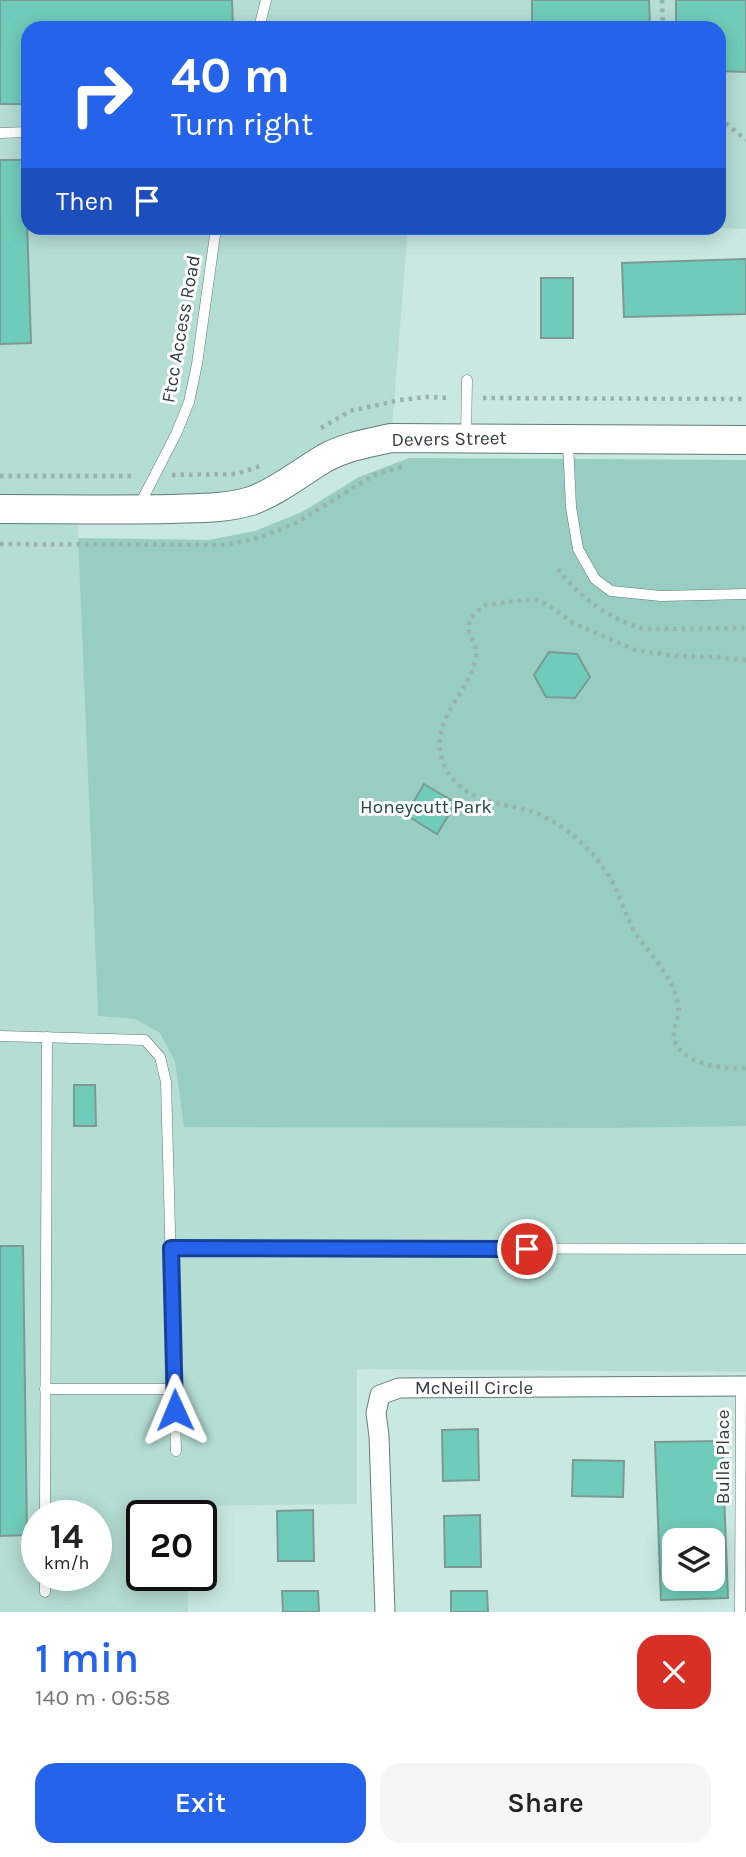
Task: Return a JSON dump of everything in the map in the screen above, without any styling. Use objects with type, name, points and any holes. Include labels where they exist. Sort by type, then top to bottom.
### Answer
[{"type":"street","name":"Devers Street","points":[[0,509],[138,510],[235,505],[282,486],[326,458],[357,445],[391,438],[746,439]]},
{"type":"street","name":"McNeill Circle","points":[[385,1612],[376,1413],[380,1395],[399,1388],[743,1387]]},
{"type":"lane","points":[[260,21],[265,0]]},
{"type":"lane","points":[[0,133],[21,132]]},
{"type":"lane","name":"Ftcc Access Road","points":[[138,510],[189,402],[215,235]]},
{"type":"lane","points":[[466,437],[467,380]]},
{"type":"lane","points":[[568,438],[571,507],[578,550],[595,579],[611,591],[661,596],[746,594]]},
{"type":"lane","points":[[0,1036],[145,1040],[160,1057],[166,1082],[176,1451]]},
{"type":"lane","points":[[45,1500],[47,1037]]},
{"type":"lane","points":[[171,1248],[746,1249]]},
{"type":"lane","name":"Bulla Place","points":[[740,1612],[743,1387]]},
{"type":"lane","points":[[46,1390],[174,1389]]},
{"type":"path","points":[[662,0],[663,21]]},
{"type":"path","points":[[726,124],[746,140]]},
{"type":"path","points":[[0,544],[228,545],[259,538],[296,523],[373,475],[414,463]]},
{"type":"path","points":[[558,569],[569,585],[603,610],[628,624],[644,629],[746,628]]},
{"type":"path","points":[[746,660],[716,656],[675,656],[635,650],[573,624],[538,600],[486,605],[469,621],[470,633],[476,645],[476,656],[470,673],[443,723],[440,755],[447,772],[461,788],[481,800],[539,814],[558,824],[597,858],[610,877],[635,931],[674,990],[678,1016],[674,1038],[679,1048],[687,1056],[701,1063],[721,1068],[746,1068]]},
{"type":"shaded area","points":[[0,0],[746,0],[746,229],[726,228],[726,21],[21,21],[21,235],[407,235],[391,438],[235,505],[77,510],[98,1016],[135,1019],[160,1033],[175,1062],[184,1127],[746,1124],[746,1372],[357,1369],[357,1504],[217,1506],[217,1500],[126,1500],[126,1591],[188,1591],[188,1612],[0,1612]]},
{"type":"green space","name":"Honeycutt Park","points":[[409,458],[746,460],[746,1126],[184,1127],[175,1062],[160,1033],[135,1019],[98,1016],[78,538],[209,540],[255,531],[302,512],[359,477]]},
{"type":"building","points":[[0,0],[232,0],[233,21],[21,21],[21,104],[0,104]]},
{"type":"building","points":[[532,0],[649,0],[650,21],[532,21]]},
{"type":"building","points":[[676,0],[746,0],[746,72],[726,71],[726,21],[676,21]]},
{"type":"building","points":[[0,160],[21,160],[21,235],[27,235],[31,343],[0,344]]},
{"type":"building","points":[[746,259],[746,314],[624,317],[622,263]]},
{"type":"building","points":[[541,278],[573,278],[573,338],[541,338]]},
{"type":"building","points":[[549,652],[577,654],[590,677],[575,698],[546,697],[534,675]]},
{"type":"building","points":[[424,784],[456,803],[437,834],[406,815]]},
{"type":"building","points":[[74,1085],[95,1085],[96,1126],[74,1126]]},
{"type":"building","points":[[0,1246],[23,1246],[27,1500],[21,1500],[21,1535],[0,1536]]},
{"type":"building","points":[[478,1429],[479,1480],[443,1481],[442,1430]]},
{"type":"building","points":[[722,1441],[728,1598],[661,1600],[655,1442]]},
{"type":"building","points":[[573,1460],[624,1461],[623,1497],[572,1496]]},
{"type":"building","points":[[313,1510],[314,1561],[278,1561],[277,1511]]},
{"type":"building","points":[[480,1515],[481,1567],[445,1567],[444,1516]]},
{"type":"building","points":[[282,1591],[318,1591],[319,1612],[283,1612]]},
{"type":"building","points":[[451,1591],[487,1591],[488,1612],[451,1612]]},
{"type":"route","points":[[175,1410],[171,1248],[527,1249]]}]
